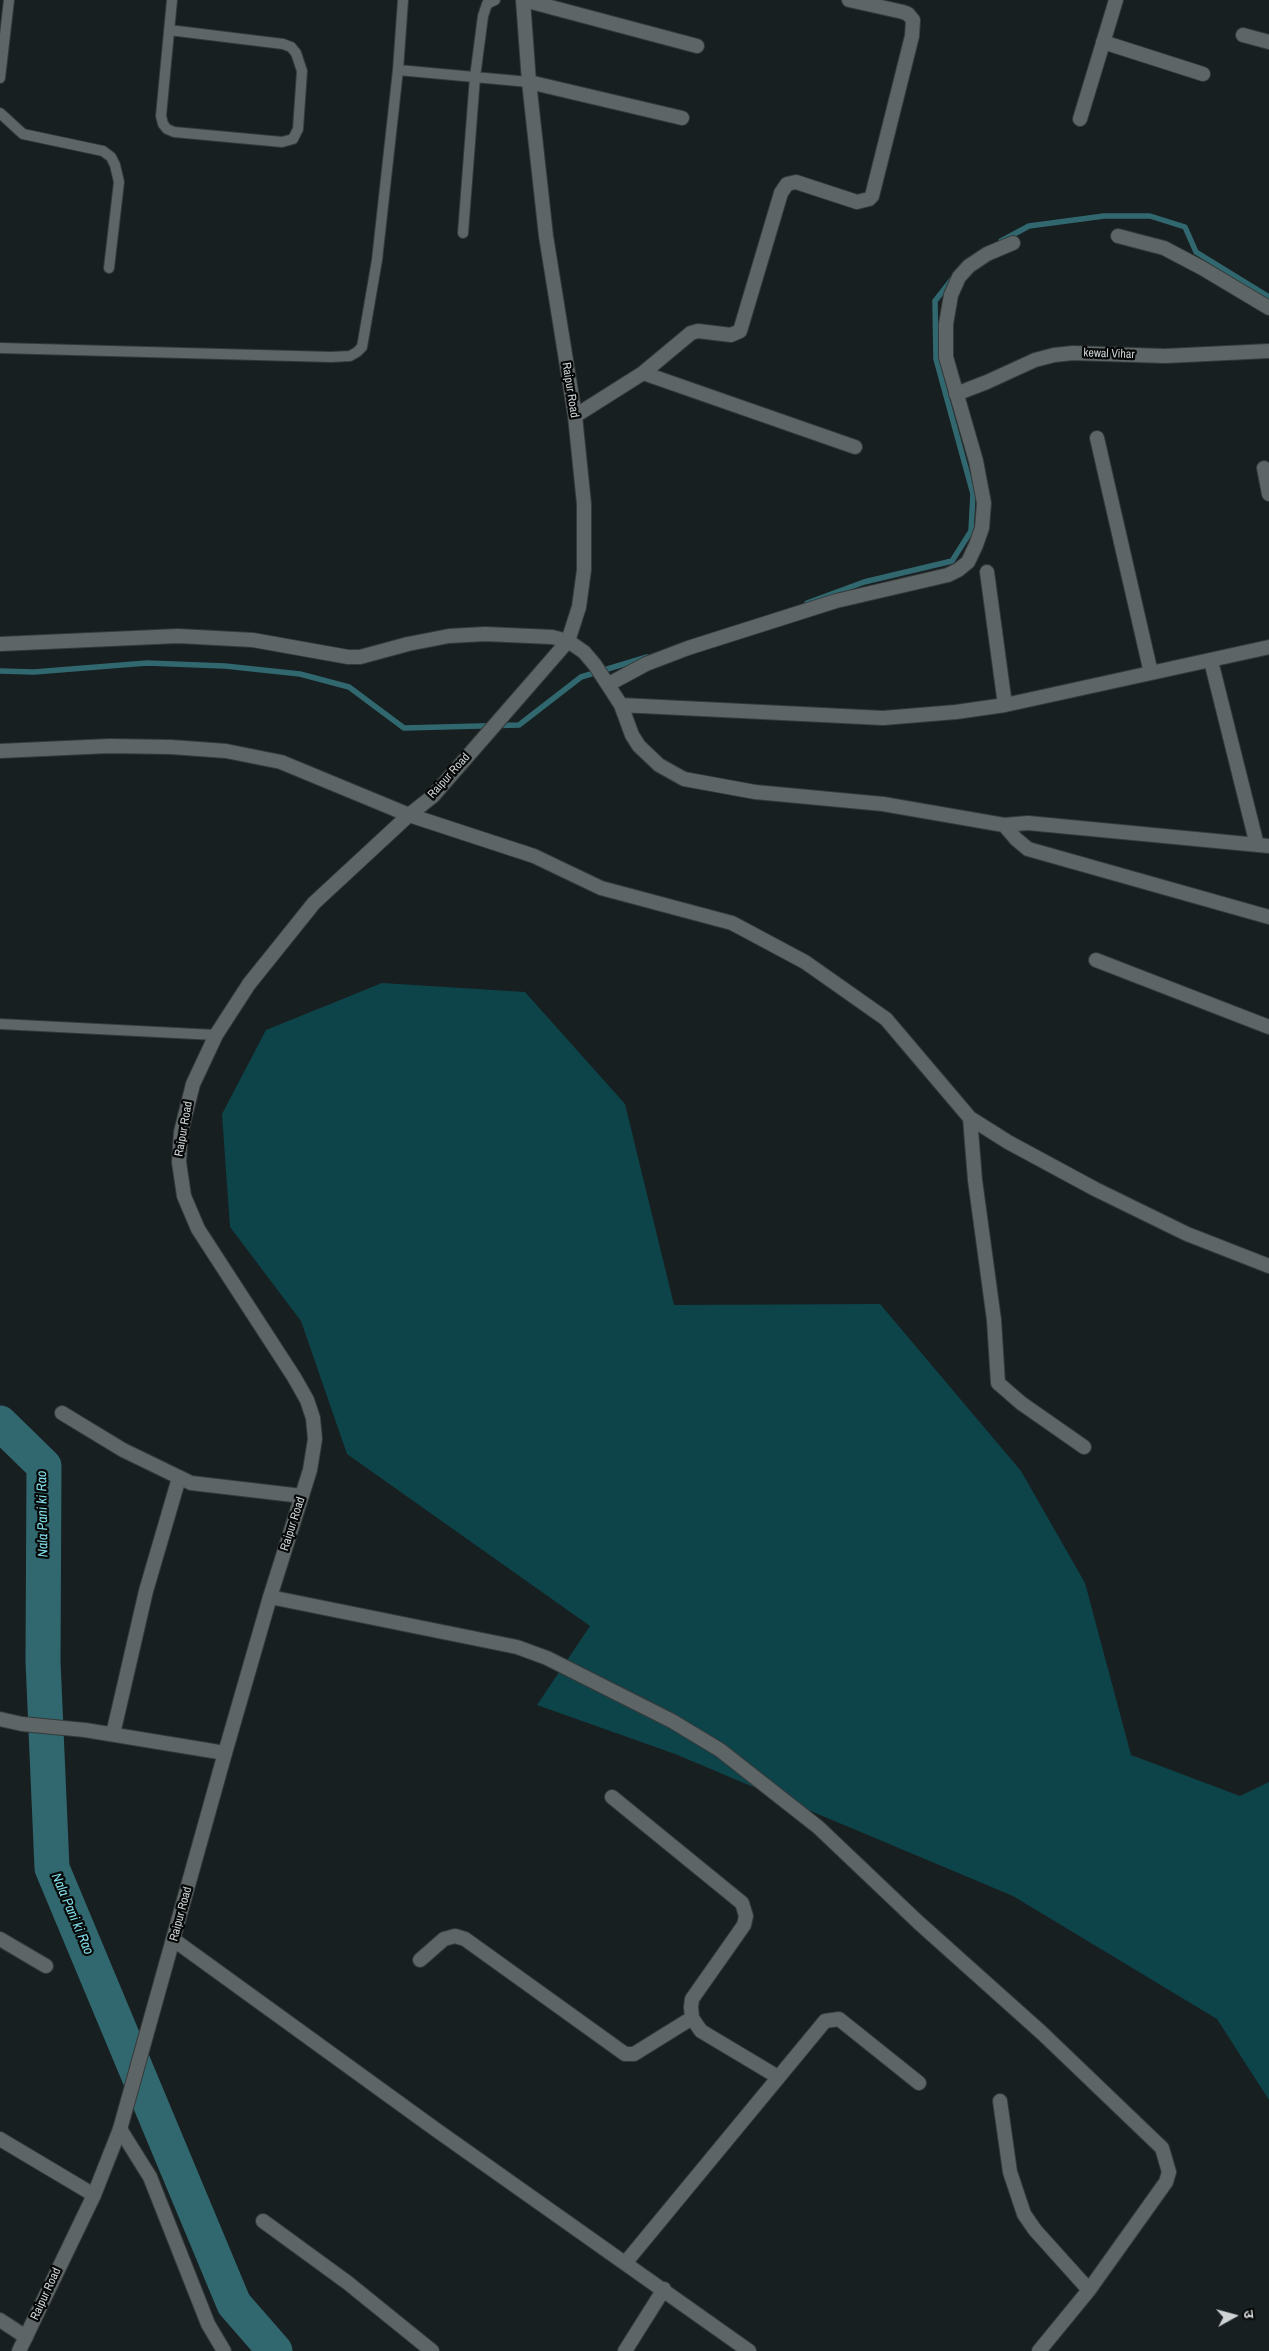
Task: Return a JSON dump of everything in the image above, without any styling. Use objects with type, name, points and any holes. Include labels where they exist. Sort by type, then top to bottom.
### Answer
[{"type":"street","points":[[524,0],[697,46]]},
{"type":"street","name":"Raipur Road","points":[[20,2351],[94,2195],[120,2129],[225,1753],[270,1597],[310,1470],[315,1439],[313,1418],[307,1400],[198,1229],[184,1196],[179,1162],[181,1132],[193,1084],[216,1035],[249,984],[314,903],[409,815],[433,796],[568,641],[579,607],[584,570],[584,504],[575,416],[546,236],[529,82],[524,0]]},
{"type":"street","points":[[575,416],[643,373],[691,333],[698,331],[727,335],[740,331],[782,193],[787,184],[796,182],[857,202],[869,199],[874,192],[912,36],[913,20],[908,14],[902,12],[849,0]]},
{"type":"street","points":[[1080,119],[1116,0]]},
{"type":"street","points":[[1244,35],[1269,42]]},
{"type":"street","points":[[1103,42],[1203,74]]},
{"type":"street","points":[[529,82],[682,118]]},
{"type":"street","points":[[1118,236],[1164,248],[1269,308]]},
{"type":"street","points":[[602,675],[646,664],[688,648],[836,601],[948,575],[968,562],[982,528],[984,503],[976,461],[946,356],[945,341],[951,294],[959,277],[969,266],[987,254],[1012,243]]},
{"type":"street","name":"kewal Vihar","points":[[956,394],[1035,360],[1054,354],[1175,356],[1269,351]]},
{"type":"street","points":[[643,373],[855,447]]},
{"type":"street","points":[[1097,438],[1151,673]]},
{"type":"street","points":[[1264,468],[1269,494]]},
{"type":"street","points":[[986,572],[1004,705]]},
{"type":"street","points":[[0,644],[178,636],[253,640],[348,657],[360,657],[408,644],[449,636],[531,635],[568,641],[584,652],[602,675],[621,706],[632,735],[639,746],[659,765],[684,779],[755,792],[883,804],[1004,825],[1028,823],[1263,846],[1211,661]]},
{"type":"street","points":[[621,706],[882,718],[1004,705],[1269,647]]},
{"type":"street","points":[[0,751],[109,746],[171,747],[226,752],[281,762],[409,815],[534,856],[601,888],[732,923],[805,962],[886,1019],[970,1118],[1008,1142],[1095,1189],[1187,1234],[1269,1266]]},
{"type":"street","points":[[1004,825],[1028,849],[1269,917]]},
{"type":"street","points":[[1096,960],[1269,1027]]},
{"type":"street","points":[[970,1118],[975,1180],[994,1320],[998,1383],[1021,1403],[1084,1447]]},
{"type":"street","points":[[62,1413],[123,1450],[179,1478],[200,1485],[302,1496]]},
{"type":"street","points":[[113,1734],[146,1591],[179,1478]]},
{"type":"street","points":[[270,1597],[517,1646],[547,1658],[672,1722],[720,1750],[818,1827],[918,1922],[1042,2033],[1162,2148],[1169,2172],[1166,2182],[1089,2290],[1039,2351]]},
{"type":"street","points":[[0,1719],[22,1724],[113,1734],[225,1753]]},
{"type":"street","points":[[612,1797],[742,1903],[745,1910],[744,1924],[692,1999],[692,2018],[701,2031],[778,2077]]},
{"type":"street","points":[[420,1960],[444,1939],[455,1936],[465,1939],[625,2054],[634,2054],[692,2018]]},
{"type":"street","points":[[0,1939],[46,1966]]},
{"type":"street","points":[[174,1940],[427,2123],[626,2262],[749,2351]]},
{"type":"street","points":[[626,2262],[825,2021],[834,2018],[839,2019],[919,2083]]},
{"type":"street","points":[[1000,2101],[1010,2172],[1024,2214],[1034,2230],[1089,2290]]},
{"type":"street","points":[[120,2129],[150,2177],[208,2324],[224,2351]]},
{"type":"street","points":[[0,2139],[94,2195]]},
{"type":"street","points":[[263,2220],[348,2283],[432,2351]]},
{"type":"street","points":[[625,2351],[664,2290]]},
{"type":"street","points":[[0,2320],[26,2337]]},
{"type":"lane","points":[[0,78],[9,0]]},
{"type":"lane","points":[[169,30],[283,44],[291,47],[296,54],[302,71],[298,129],[293,139],[282,142],[174,132],[167,129],[163,124],[161,116],[169,30],[172,0]]},
{"type":"lane","points":[[0,348],[331,357],[350,356],[362,348],[377,260],[398,70],[403,0]]},
{"type":"lane","points":[[462,233],[475,77],[483,16],[487,4],[494,0]]},
{"type":"lane","points":[[398,70],[529,82]]},
{"type":"lane","points":[[0,113],[23,134],[103,151],[110,157],[115,165],[119,182],[109,268]]},
{"type":"lane","points":[[0,1024],[216,1035]]},
{"type":"shaded area","points":[[382,983],[525,992],[625,1104],[674,1305],[880,1304],[1021,1471],[1085,1583],[1131,1755],[1240,1796],[1269,1782],[1269,2100],[1217,2019],[1013,1896],[675,1754],[537,1705],[590,1626],[347,1454],[301,1321],[230,1227],[222,1114],[266,1030]]},
{"type":"waterway","points":[[1001,241],[1029,226],[1104,216],[1150,216],[1185,227],[1196,252],[1269,297]]},
{"type":"waterway","points":[[807,603],[864,582],[952,561],[971,531],[973,494],[936,359],[935,301],[953,278]]},
{"type":"waterway","points":[[0,671],[34,672],[147,663],[225,666],[300,674],[349,687],[404,728],[519,725],[581,677],[647,657]]},
{"type":"waterway","name":"Nala Pani ki Rao","points":[[0,1423],[44,1466],[43,1661],[52,1868],[234,2304],[275,2351]]}]
